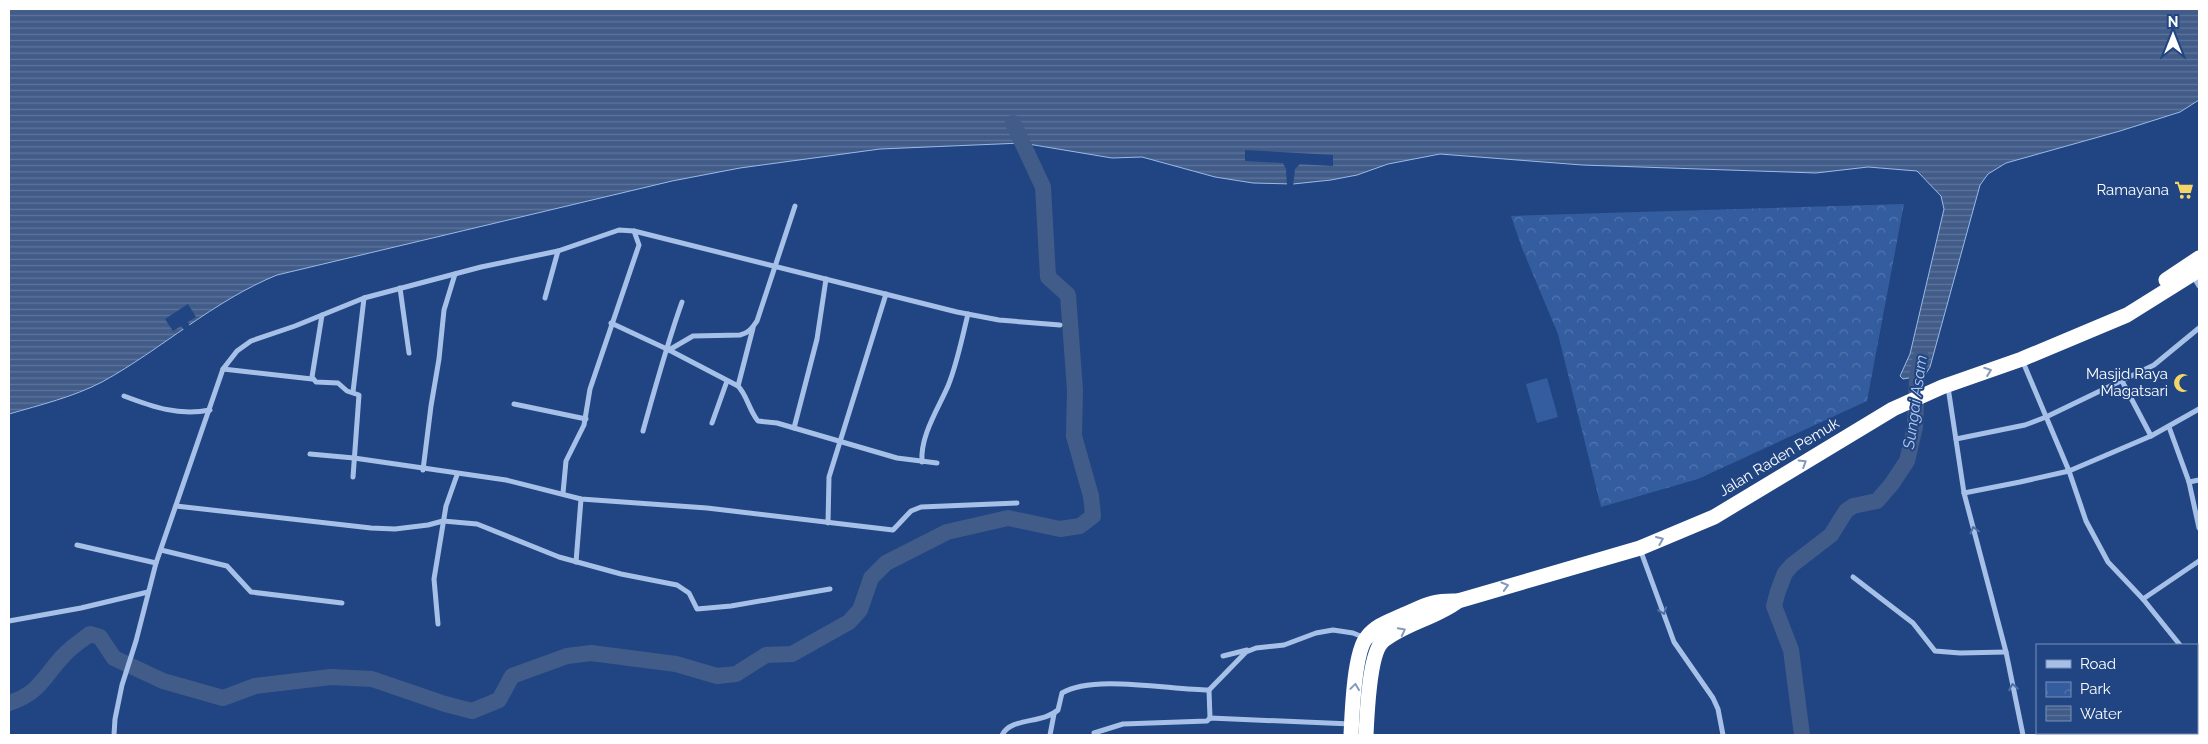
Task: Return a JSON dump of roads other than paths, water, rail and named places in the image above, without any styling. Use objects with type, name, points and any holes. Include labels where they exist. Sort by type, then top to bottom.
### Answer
[{"type":"highway","name":"Jalan Raden Pemuk","points":[[2110,321],[2124,309],[2199,258]]},
{"type":"highway","name":"Jalan Raden Pemuk","points":[[1366,637],[1377,627],[1437,600],[1458,601],[1640,548],[1714,517],[1893,409],[1945,386],[2022,359],[2127,315],[2197,277]]},
{"type":"highway","name":"Jalan Raden Pemuk","points":[[1380,644],[1402,630],[1444,612],[1458,601]]},
{"type":"highway","points":[[1351,730],[1360,654],[1366,637]]},
{"type":"highway","points":[[1366,735],[1371,673],[1380,644]]},
{"type":"street","points":[[738,386],[754,325],[796,206]]},
{"type":"street","points":[[114,735],[115,719],[122,685],[136,641],[156,563],[223,369],[237,350],[251,340],[364,298],[455,274],[558,251],[619,230],[634,231],[968,314],[999,320],[1060,325]]},
{"type":"street","points":[[563,493],[566,461],[582,432],[586,419],[586,404],[590,389],[639,245],[634,231]]},
{"type":"street","points":[[545,298],[558,251]]},
{"type":"street","points":[[423,470],[444,310],[455,274]]},
{"type":"street","points":[[794,428],[817,339],[826,279]]},
{"type":"street","points":[[400,288],[409,353]]},
{"type":"street","points":[[828,523],[829,477],[886,294]]},
{"type":"street","points":[[353,392],[364,298]]},
{"type":"street","points":[[643,431],[682,302]]},
{"type":"street","points":[[922,462],[921,453],[948,386],[968,314]]},
{"type":"street","points":[[312,379],[322,315]]},
{"type":"street","points":[[611,323],[668,349],[738,386],[758,420],[794,428],[897,458],[937,463]]},
{"type":"street","points":[[668,349],[693,336],[743,334],[754,325]]},
{"type":"street","points":[[1956,439],[2025,425],[2046,417],[2154,365],[2199,328]]},
{"type":"street","points":[[2022,359],[2069,471],[2086,521],[2108,562],[2143,599],[2179,644]]},
{"type":"street","points":[[223,369],[312,379],[316,382],[338,383],[347,391],[359,395],[353,477]]},
{"type":"street","points":[[712,423],[727,381]]},
{"type":"street","points":[[2122,381],[2152,436]]},
{"type":"street","points":[[1945,386],[1964,492],[2006,652],[2023,735]]},
{"type":"street","points":[[124,396],[168,411],[195,413],[210,410]]},
{"type":"street","points":[[514,404],[586,419]]},
{"type":"street","points":[[1964,492],[2069,471],[2152,436],[2199,409]]},
{"type":"street","points":[[2169,427],[2189,482],[2199,528]]},
{"type":"street","points":[[310,454],[354,458],[457,475],[506,480],[563,493],[580,499],[707,508],[893,530],[911,511],[921,507],[1016,503]]},
{"type":"street","points":[[438,624],[434,579],[446,506],[457,475]]},
{"type":"street","points":[[2189,482],[2199,480]]},
{"type":"street","points":[[576,562],[580,499]]},
{"type":"street","points":[[176,506],[371,528],[395,529],[443,521],[477,524],[534,548],[576,562],[676,585],[689,593],[697,609],[732,606],[830,589]]},
{"type":"street","points":[[78,545],[156,563]]},
{"type":"street","points":[[1640,548],[1674,642],[1713,698],[1718,709],[1723,735]]},
{"type":"street","points":[[161,550],[227,566],[251,592],[342,603]]},
{"type":"street","points":[[2143,599],[2199,561]]},
{"type":"street","points":[[1854,576],[1912,623],[1936,650],[1960,653],[2006,652]]},
{"type":"street","points":[[9,621],[82,608],[148,592]]},
{"type":"street","points":[[1223,656],[1284,645],[1324,631],[1353,633],[1380,644]]},
{"type":"street","points":[[1002,735],[1006,728],[1013,724],[1049,717],[1058,710],[1062,693],[1087,684],[1209,690],[1250,650]]},
{"type":"street","points":[[1209,690],[1210,718]]},
{"type":"street","points":[[1050,735],[1054,713]]},
{"type":"street","points":[[1094,733],[1123,724],[1207,721],[1210,718],[1351,730]]},
{"type":"water","points":[[9,9],[2199,9],[2199,100],[2180,112],[2006,163],[1988,174],[1980,185],[1930,367],[1925,375],[1903,379],[1900,376],[1910,354],[1944,209],[1941,196],[1917,171],[1868,167],[1816,173],[1582,165],[1440,154],[1388,164],[1357,175],[1331,180],[1293,184],[1253,183],[1215,177],[1142,157],[1112,158],[1022,143],[880,149],[740,168],[672,181],[277,275],[231,298],[102,382],[68,396],[9,414]]},
{"type":"waterway","points":[[9,703],[20,699],[35,689],[66,653],[90,634],[100,637],[114,658],[163,681],[223,698],[255,686],[331,677],[372,679],[445,704],[472,711],[499,700],[512,676],[567,656],[591,653],[676,664],[717,676],[736,674],[766,655],[792,654],[849,622],[860,610],[871,578],[886,563],[947,532],[1008,518],[1060,529],[1080,526],[1093,516],[1091,496],[1074,436],[1075,390],[1068,295],[1048,277],[1043,187],[1013,123]]},
{"type":"waterway","name":"Sungai Asam","points":[[1802,735],[1791,650],[1774,606],[1778,591],[1785,573],[1792,565],[1831,535],[1846,511],[1853,506],[1877,501],[1891,485],[1907,461],[1915,427],[1917,378],[1921,357]]},
{"type":"place","name":"Ramayana","points":[[2184,190]]},
{"type":"place","name":"Masjid Raya Magatsari","points":[[2183,383]]}]
